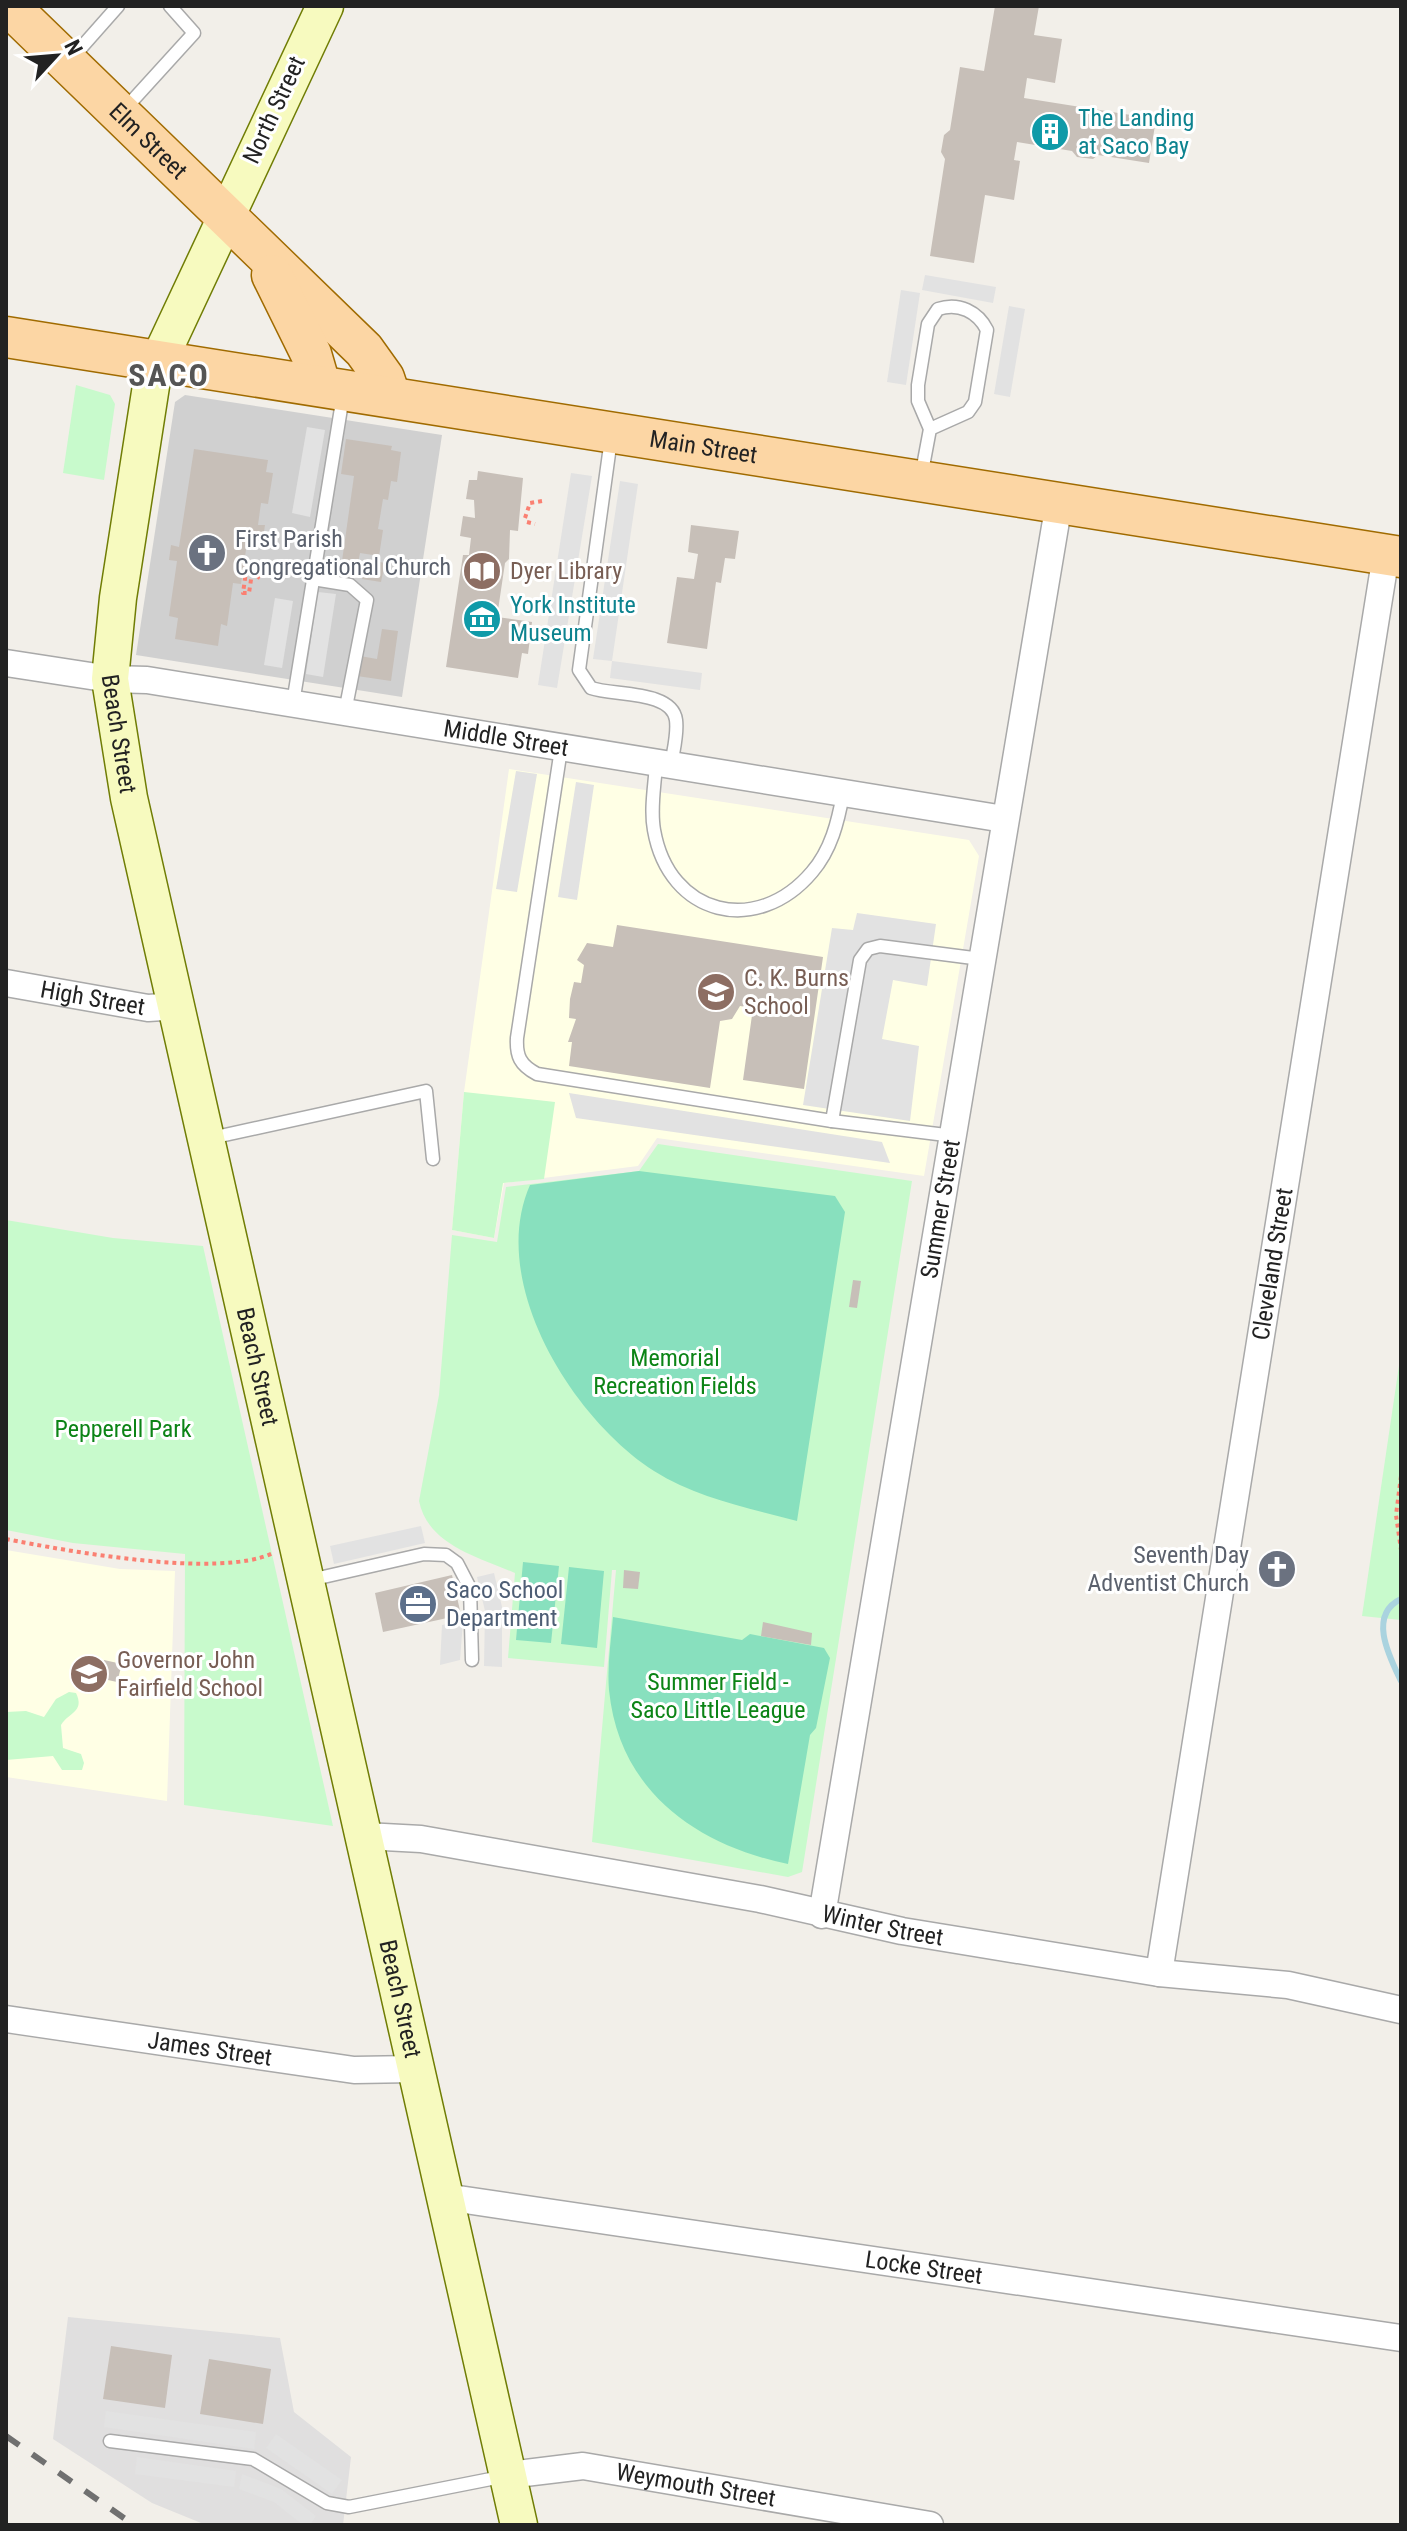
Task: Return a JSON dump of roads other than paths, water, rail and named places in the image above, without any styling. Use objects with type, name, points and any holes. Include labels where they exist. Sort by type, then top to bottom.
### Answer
[{"type":"main road","name":"Elm Street","points":[[9,6],[375,363],[390,396]]},
{"type":"main road","name":"North Street","points":[[226,215],[325,6]]},
{"type":"main road","name":"Beach Street","points":[[226,215],[157,360],[118,598],[110,679],[129,798],[519,2525]]},
{"type":"main road","name":"Elm Street","points":[[255,243],[311,354],[332,387]]},
{"type":"main road","name":"Main Street","points":[[6,337],[1394,556]]},
{"type":"street","name":"Summer Street","points":[[822,1915],[1059,503]]},
{"type":"street","name":"Cleveland Street","points":[[1159,1973],[1394,556]]},
{"type":"street","name":"Middle Street","points":[[6,663],[110,679],[147,680],[1004,819]]},
{"type":"street","name":"High Street","points":[[6,983],[148,1008],[178,1006]]},
{"type":"street","name":"Winter Street","points":[[365,1836],[421,1839],[760,1899],[822,1915],[1159,1973],[1288,1985],[1401,2010]]},
{"type":"street","name":"James Street","points":[[6,2019],[354,2070],[415,2069]]},
{"type":"street","name":"Locke Street","points":[[445,2197],[1401,2338]]},
{"type":"street","name":"Weymouth Street","points":[[508,2475],[583,2466],[930,2525]]},
{"type":"lane","points":[[67,63],[118,6]]},
{"type":"lane","points":[[120,114],[194,33],[170,6]]},
{"type":"lane","points":[[921,481],[930,429],[918,401],[928,324],[938,309],[947,306],[969,310],[987,330],[980,391],[968,412],[930,429]]},
{"type":"lane","points":[[293,703],[313,579],[332,387]]},
{"type":"lane","points":[[612,432],[579,670],[591,688],[655,699],[669,706],[676,717],[653,813],[660,849],[680,886],[693,896],[725,910],[754,911],[771,905],[802,883],[828,847],[843,794]]},
{"type":"lane","points":[[313,579],[350,585],[367,600],[345,712]]},
{"type":"lane","points":[[561,749],[517,1038],[520,1061],[527,1069],[537,1074],[832,1121],[954,1136]]},
{"type":"lane","points":[[832,1121],[860,960],[868,949],[880,946],[981,959]]},
{"type":"lane","points":[[208,1138],[426,1091],[433,1159]]},
{"type":"lane","points":[[307,1581],[424,1554],[451,1558],[461,1568],[470,1588],[472,1660]]},
{"type":"lane","points":[[110,2441],[253,2459],[327,2503],[349,2507],[508,2475]]},
{"type":"waterway","points":[[1401,1599],[1391,1606],[1383,1626],[1387,1649],[1401,1681]]},
{"type":"railway","points":[[6,2436],[134,2525]]},
{"type":"place","name":"The Landing at Saco Bay","points":[[1050,132]]},
{"type":"place","name":"First Parish Congregational Church","points":[[207,553]]},
{"type":"place","name":"Dyer Library","points":[[482,571]]},
{"type":"place","name":"York Institute Museum","points":[[482,619]]},
{"type":"place","name":"C. K. Burns School","points":[[716,992]]},
{"type":"place","name":"Seventh Day Adventist Church","points":[[1277,1569]]},
{"type":"place","name":"Saco School Department","points":[[418,1604]]},
{"type":"place","name":"Governor John Fairfield School","points":[[89,1674]]},
{"type":"district","name":"SACO","points":[[169,375]]},
{"type":"park label","name":"Memorial Recreation Fields","points":[[675,1372]]},
{"type":"park label","name":"Pepperell Park","points":[[123,1429]]},
{"type":"park label","name":"Summer Field - Saco Little League","points":[[718,1696]]}]
